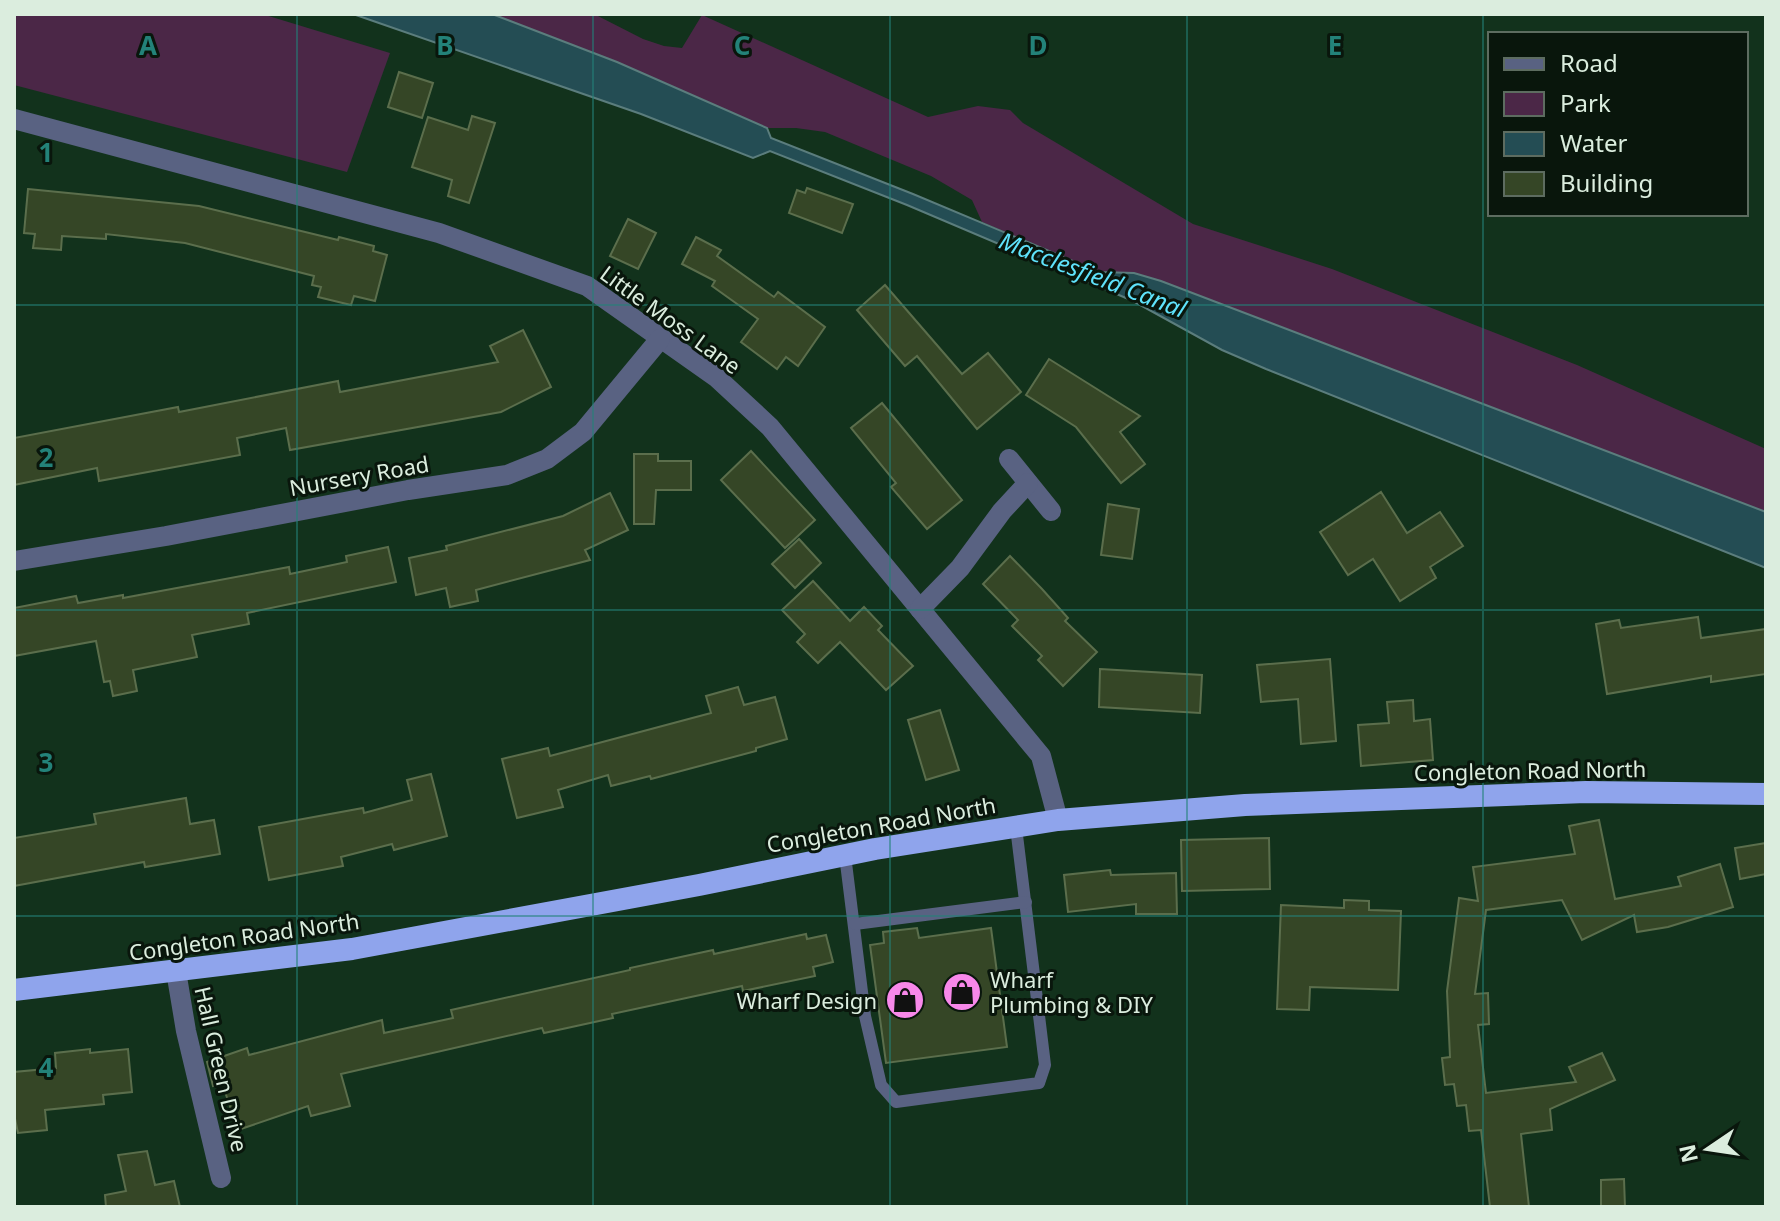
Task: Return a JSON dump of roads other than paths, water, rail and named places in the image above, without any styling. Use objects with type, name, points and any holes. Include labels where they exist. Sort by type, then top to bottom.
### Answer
[{"type":"highway","name":"Congleton Road North","points":[[14,990],[352,949],[845,855],[1058,820],[1275,804],[1586,792],[1766,794]]},
{"type":"street","name":"Little Moss Lane","points":[[14,119],[439,233],[587,286],[716,377],[770,427],[1041,756],[1058,820]]},
{"type":"street","name":"Nursery Road","points":[[14,561],[507,475],[547,459],[583,432],[660,339]]},
{"type":"street","points":[[1009,459],[1051,511]]},
{"type":"street","points":[[920,609],[960,568],[1002,511],[1028,483]]},
{"type":"street","name":"Hall Green Drive","points":[[176,971],[186,1031],[221,1178]]},
{"type":"lane","points":[[845,855],[865,1016],[881,1085],[896,1102],[1039,1083],[1045,1065],[1016,827]]},
{"type":"lane","points":[[855,924],[1026,902]]},
{"type":"water","name":"Macclesfield Canal","points":[[353,14],[492,14],[617,62],[767,128],[771,138],[1099,272],[1134,273],[1161,281],[1766,512],[1766,568],[1266,369],[1222,350],[1133,301],[907,205],[770,151],[753,158],[641,114]]},
{"type":"place","name":"Wharf Plumbing & DIY","points":[[962,992]]},
{"type":"place","name":"Wharf Design","points":[[905,1000]]}]
